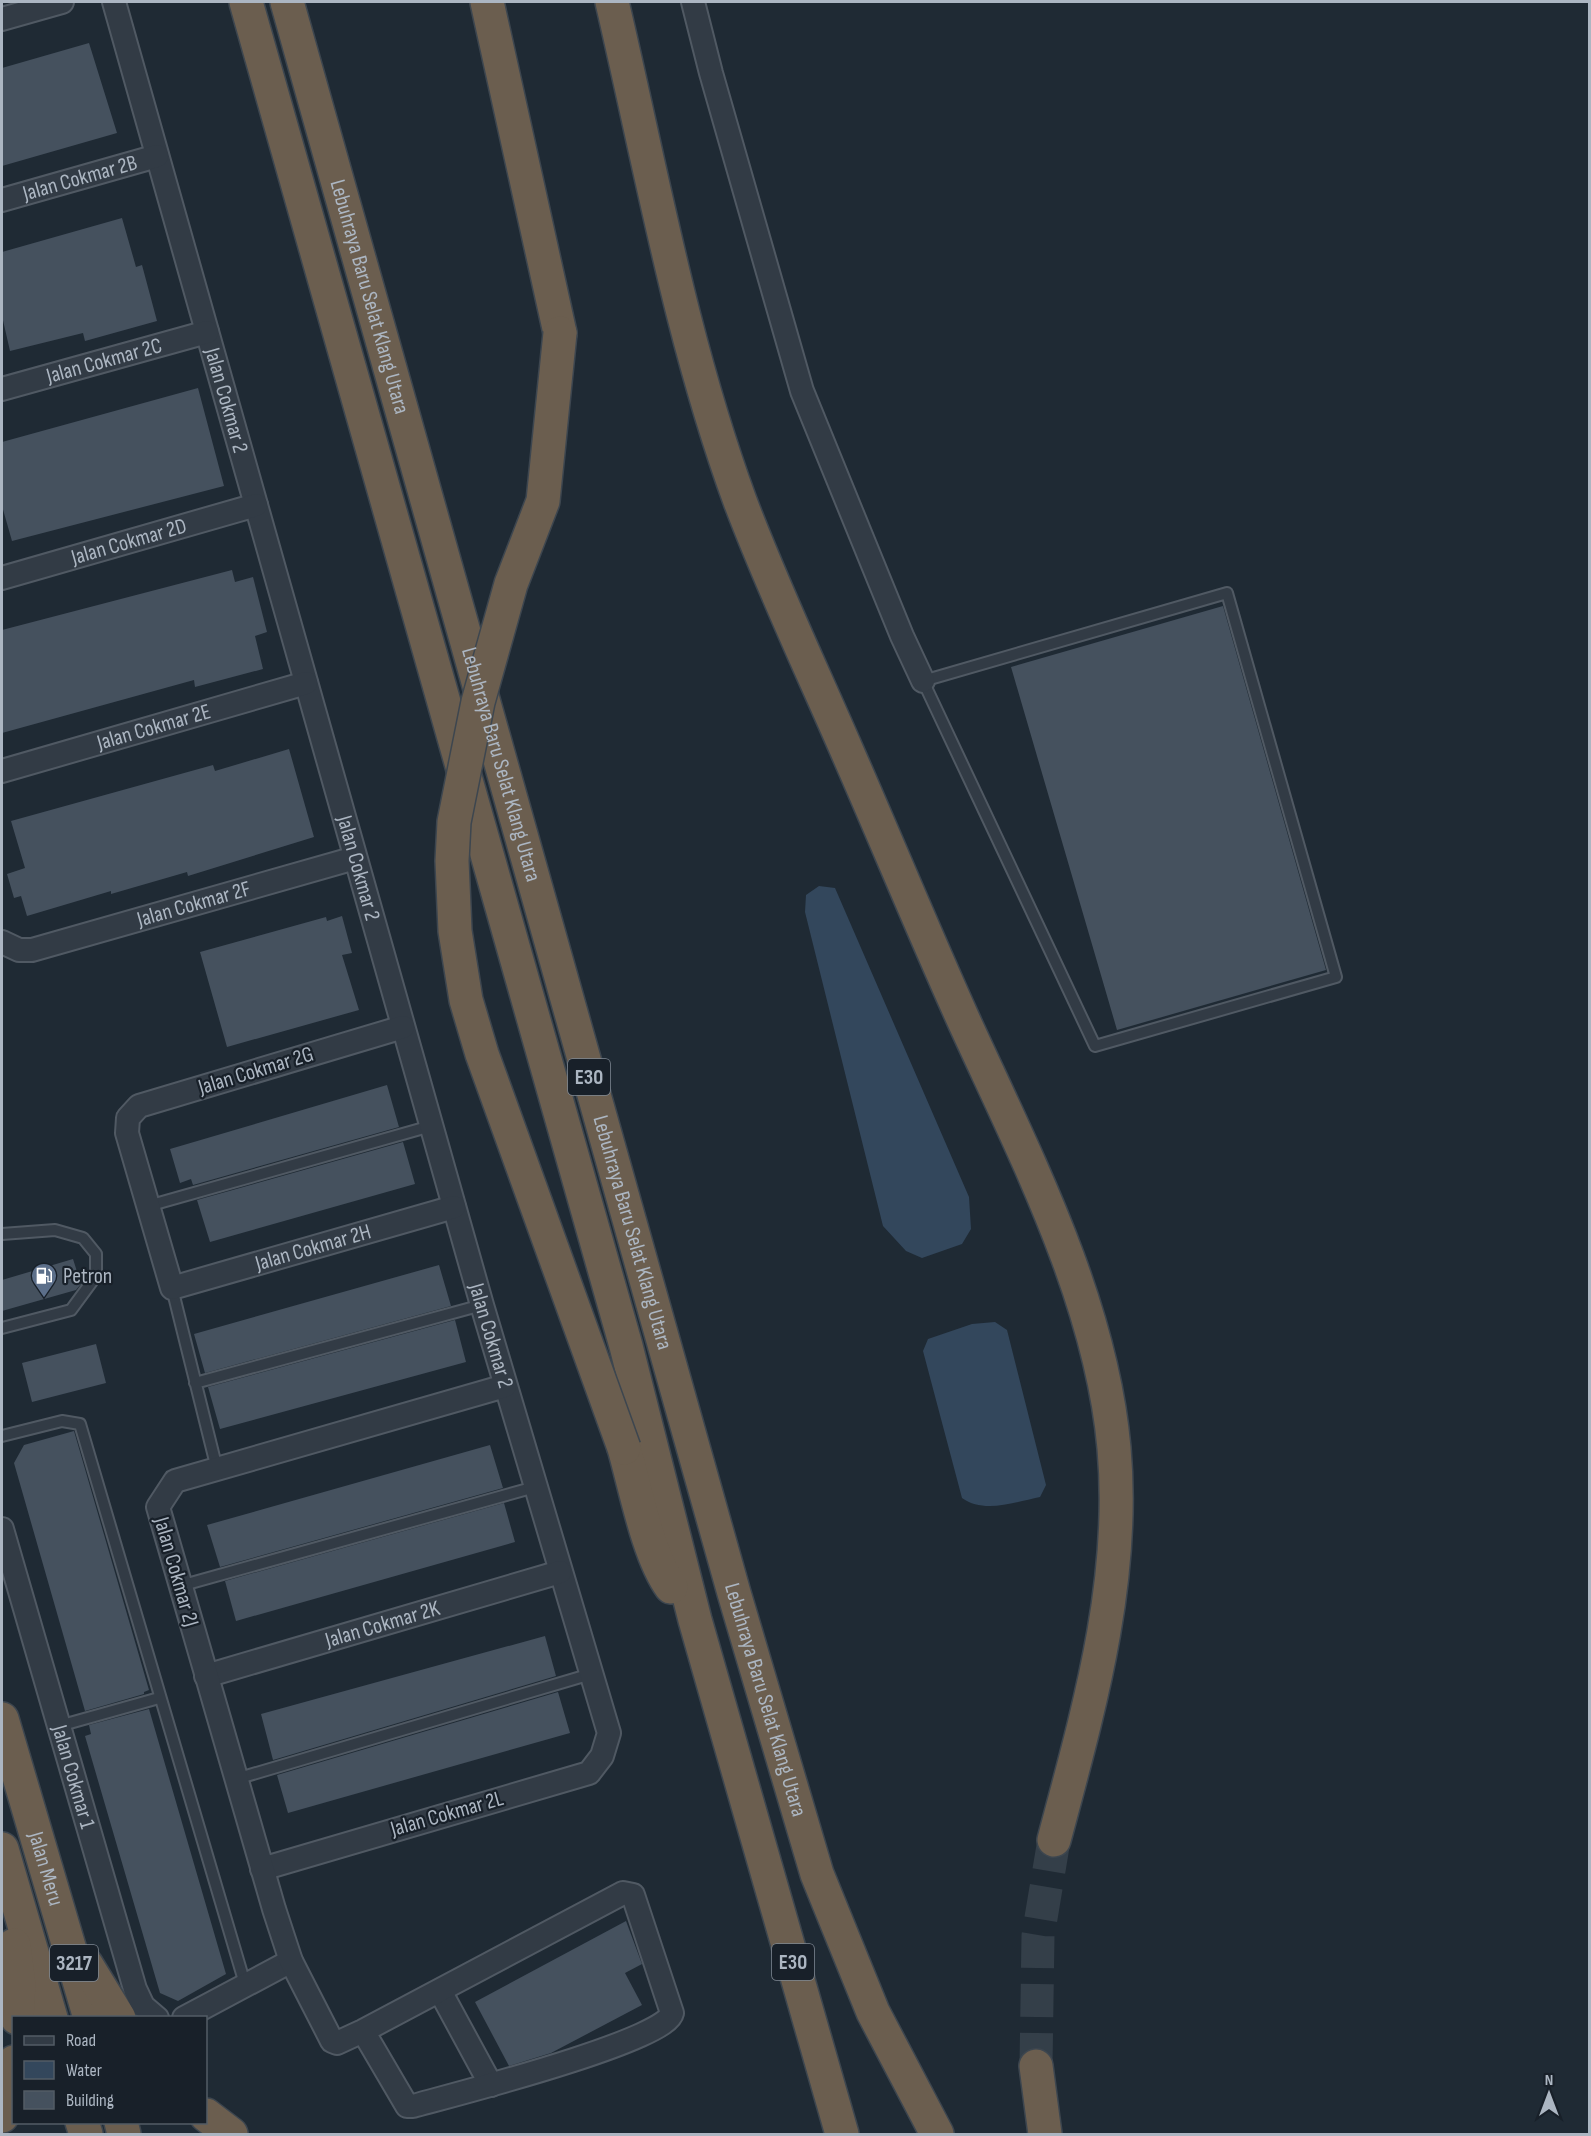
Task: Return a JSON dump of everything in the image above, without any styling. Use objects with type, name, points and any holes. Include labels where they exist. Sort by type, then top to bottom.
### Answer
[{"type":"highway","name":"Lebuhraya Baru Selat Klang Utara","points":[[246,2],[623,1334],[696,1620],[842,2134]]},
{"type":"highway","name":"Lebuhraya Baru Selat Klang Utara","points":[[286,2],[734,1593],[817,1874],[873,2012],[937,2134]]},
{"type":"highway","points":[[487,2],[560,333],[543,501],[511,585],[478,702],[460,779],[452,861],[455,931],[466,1000],[482,1053],[624,1448],[664,1578],[696,1620]]},
{"type":"highway","points":[[612,2],[693,349],[740,499],[950,990],[1054,1223],[1087,1317],[1114,1448],[1115,1525],[1111,1591],[1090,1708],[1054,1840]]},
{"type":"highway","name":"Jalan Meru","points":[[2,1719],[89,2016]]},
{"type":"highway","name":"Jalan Meru","points":[[2,1849],[50,2016]]},
{"type":"highway","points":[[2,1857],[19,1985],[17,2016]]},
{"type":"highway","points":[[58,1909],[89,1970],[118,2016]]},
{"type":"highway","points":[[1036,2066],[1045,2134]]},
{"type":"highway","points":[[2,2116],[12,2071]]},
{"type":"highway","points":[[207,2116],[231,2134]]},
{"type":"street","points":[[2,19],[62,2]]},
{"type":"street","name":"Jalan Cokmar 2","points":[[114,2],[505,1386],[609,1732]]},
{"type":"street","points":[[693,2],[711,74],[802,391],[902,636],[924,681]]},
{"type":"street","name":"Jalan Cokmar 2B","points":[[2,200],[157,156]]},
{"type":"street","name":"Jalan Cokmar 2C","points":[[2,389],[207,332]]},
{"type":"street","name":"Jalan Cokmar 2D","points":[[2,578],[256,505]]},
{"type":"street","name":"Jalan Cokmar 2E","points":[[2,771],[306,683]]},
{"type":"street","name":"Jalan Cokmar 2F","points":[[2,942],[18,950],[32,950],[355,858]]},
{"type":"street","name":"Jalan Cokmar 2G","points":[[148,1206],[126,1133],[128,1118],[139,1106],[403,1027]]},
{"type":"street","points":[[148,1206],[172,1288]]},
{"type":"street","name":"Jalan Cokmar 2H","points":[[172,1288],[454,1207]]},
{"type":"street","name":"Jalan Cokmar 2J","points":[[363,2031],[337,2043],[332,2041],[291,1961],[262,1869],[158,1507],[175,1481],[505,1386]]},
{"type":"street","name":"Jalan Cokmar 1","points":[[2,1529],[135,1989],[143,2006],[155,2016]]},
{"type":"street","name":"Jalan Cokmar 2K","points":[[206,1676],[560,1572]]},
{"type":"street","name":"Jalan Cokmar 2L","points":[[262,1869],[588,1773],[602,1756],[609,1732]]},
{"type":"street","points":[[623,1893],[633,1895],[672,2013],[670,2018],[627,2043],[491,2085],[407,2106],[363,2031],[623,1893]]},
{"type":"street","points":[[188,2016],[291,1961]]},
{"type":"street","points":[[440,1991],[491,2085]]},
{"type":"lane","points":[[1227,593],[1336,976],[1095,1046],[924,681],[1227,593]]},
{"type":"lane","points":[[148,1206],[431,1126]]},
{"type":"lane","points":[[2,1234],[56,1230],[83,1238],[96,1254],[96,1276],[71,1310],[2,1328]]},
{"type":"lane","points":[[172,1288],[217,1469]]},
{"type":"lane","points":[[195,1383],[482,1305]]},
{"type":"lane","points":[[2,1436],[62,1421],[80,1424],[245,1984]]},
{"type":"lane","points":[[180,1586],[535,1487]]},
{"type":"lane","points":[[236,1779],[591,1674]]},
{"type":"lane","points":[[59,1726],[159,1698]]},
{"type":"water","points":[[819,886],[835,888],[969,1197],[971,1229],[962,1244],[922,1258],[906,1251],[883,1226],[805,912],[806,895]]},
{"type":"water","points":[[995,1322],[1007,1330],[1046,1485],[1040,1497],[990,1506],[971,1503],[962,1498],[923,1351],[928,1339],[972,1324]]},
{"type":"building","points":[[89,43],[117,133],[2,166],[2,68]]},
{"type":"building","points":[[122,218],[136,267],[142,265],[157,321],[85,341],[83,333],[10,351],[2,316],[2,252]]},
{"type":"building","points":[[198,388],[224,486],[12,541],[2,506],[2,442]]},
{"type":"building","points":[[232,570],[235,582],[253,577],[267,632],[255,636],[263,669],[195,687],[194,680],[2,733],[2,630]]},
{"type":"building","points":[[1223,606],[1326,970],[1117,1030],[1011,667]]},
{"type":"building","points":[[289,749],[314,837],[188,876],[187,872],[111,894],[111,891],[27,916],[21,896],[14,898],[7,874],[25,868],[11,821],[213,765],[215,771]]},
{"type":"building","points":[[342,916],[352,953],[342,955],[359,1010],[227,1047],[200,952],[326,917],[327,921]]},
{"type":"building","points":[[387,1085],[399,1127],[193,1185],[191,1179],[180,1183],[170,1149]]},
{"type":"building","points":[[403,1142],[415,1184],[210,1242],[197,1200]]},
{"type":"building","points":[[73,1259],[81,1284],[76,1290],[2,1311],[2,1280]]},
{"type":"building","points":[[439,1265],[451,1306],[205,1373],[194,1334]]},
{"type":"building","points":[[455,1320],[466,1362],[220,1429],[208,1387]]},
{"type":"building","points":[[96,1344],[106,1383],[32,1402],[22,1363]]},
{"type":"building","points":[[74,1431],[149,1690],[144,1694],[85,1711],[14,1463],[24,1445]]},
{"type":"building","points":[[490,1445],[503,1488],[220,1567],[207,1525]]},
{"type":"building","points":[[504,1503],[515,1542],[236,1621],[225,1581]]},
{"type":"building","points":[[545,1636],[556,1676],[273,1760],[261,1714]]},
{"type":"building","points":[[558,1692],[570,1733],[288,1813],[277,1775]]},
{"type":"building","points":[[149,1709],[226,1974],[178,2001],[160,1993],[85,1736],[91,1734],[89,1725]]},
{"type":"building","points":[[626,1921],[642,1964],[625,1973],[642,2005],[551,2053],[509,2066],[475,2002]]},
{"type":"tunnel","points":[[1036,2066],[1038,1936],[1054,1840]]},
{"type":"place","name":"Petron","points":[[44,1299]]}]
